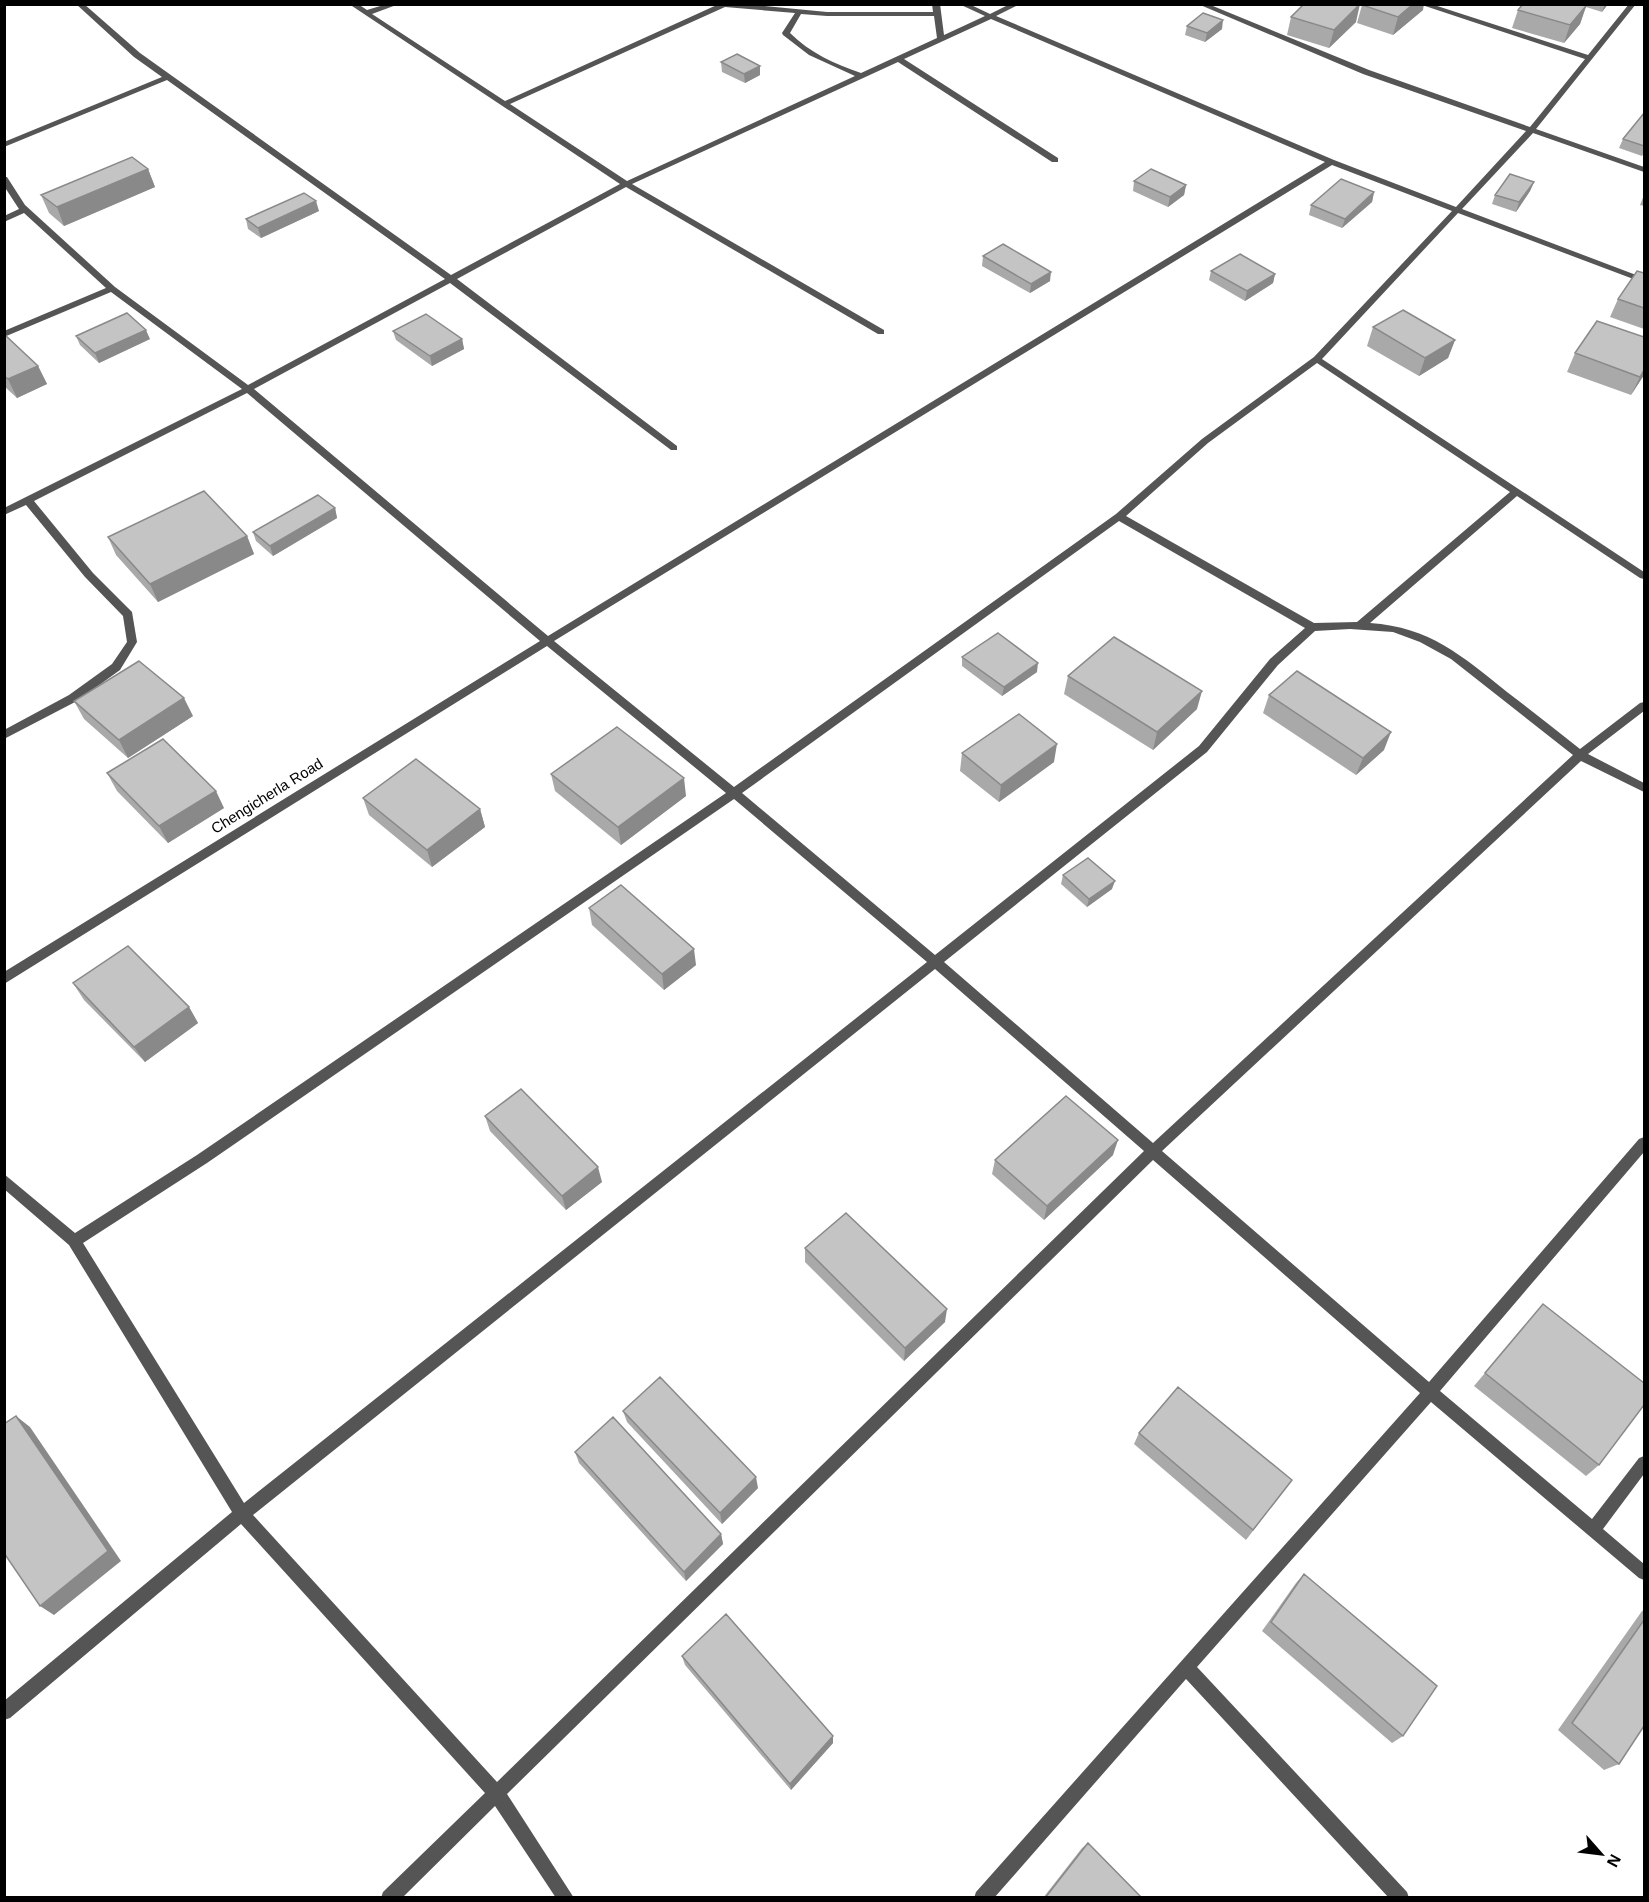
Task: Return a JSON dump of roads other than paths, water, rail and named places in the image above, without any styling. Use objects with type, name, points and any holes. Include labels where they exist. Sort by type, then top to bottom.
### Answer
[{"type":"street","points":[[80,4],[137,55],[451,279],[674,448]]},
{"type":"street","points":[[352,4],[626,184],[881,332]]},
{"type":"street","points":[[366,13],[396,4]]},
{"type":"street","points":[[936,4],[941,40]]},
{"type":"street","points":[[962,4],[1331,162],[1644,281]]},
{"type":"street","points":[[4,512],[248,389],[626,184],[1017,4]]},
{"type":"street","points":[[1201,4],[1366,72],[1644,171]]},
{"type":"street","points":[[1422,4],[1590,58]]},
{"type":"street","points":[[74,1241],[202,1159],[734,793],[1119,516],[1205,441],[1317,359],[1530,132],[1633,4]]},
{"type":"street","points":[[504,104],[725,5],[827,14],[937,14]]},
{"type":"street","points":[[799,12],[786,33],[796,46],[838,68],[862,76]]},
{"type":"street","points":[[899,59],[1055,160]]},
{"type":"street","points":[[4,145],[168,77]]},
{"type":"street","name":"Chengicherla Road","points":[[4,979],[546,640],[961,385],[1331,162]]},
{"type":"street","points":[[4,180],[25,209],[112,289],[248,389],[546,640],[734,793],[935,962],[1430,1392],[1644,1573]]},
{"type":"street","points":[[4,219],[25,209]]},
{"type":"street","points":[[4,334],[112,289]]},
{"type":"street","points":[[1317,359],[1644,576]]},
{"type":"street","points":[[1359,626],[1517,491]]},
{"type":"street","points":[[4,735],[82,692],[116,667],[132,642],[128,615],[88,575],[27,499]]},
{"type":"street","points":[[1119,516],[1312,627],[1394,628],[1424,639],[1455,656],[1580,755],[1644,788]]},
{"type":"street","points":[[4,1712],[242,1514],[1203,749],[1274,662],[1312,627]]},
{"type":"street","points":[[389,1898],[1152,1152],[1580,755],[1644,706]]},
{"type":"street","points":[[982,1898],[1430,1392],[1644,1143]]},
{"type":"street","points":[[4,1180],[74,1241],[242,1514],[496,1793],[566,1898]]},
{"type":"street","points":[[1594,1529],[1644,1463]]},
{"type":"street","points":[[1186,1667],[1401,1898]]}]
